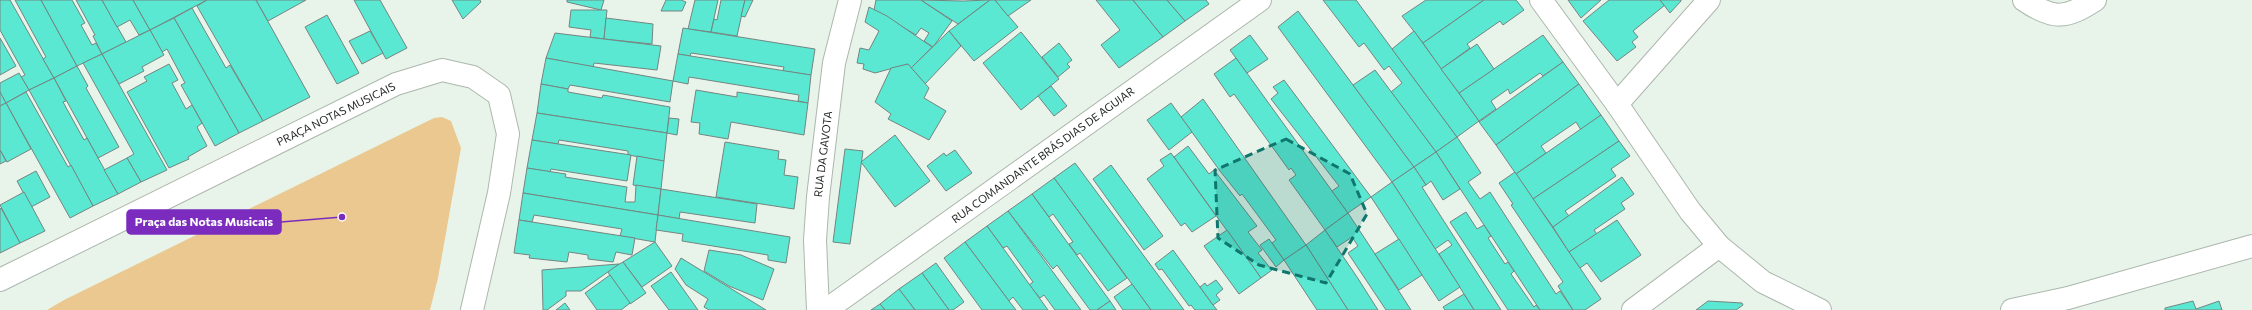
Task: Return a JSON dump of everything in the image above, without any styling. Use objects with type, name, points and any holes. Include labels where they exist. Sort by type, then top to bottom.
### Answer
[{"type":"street","name":"RUA DA GAVOTA","points":[[818,310],[815,240],[818,197],[834,63],[850,0]]},
{"type":"street","name":"RUA COMANDANTE BRÁS DIAS DE AGUIAR","points":[[826,310],[1260,0]]},
{"type":"street","points":[[1541,0],[1617,104],[1690,211],[1719,246],[1762,282],[1820,310]]},
{"type":"street","points":[[1617,104],[1709,0]]},
{"type":"street","points":[[2029,2],[2052,16],[2072,13],[2095,0]]},
{"type":"street","name":"PRAÇA NOTAS MUSICAIS","points":[[0,280],[396,84],[442,70],[473,78],[499,94],[508,134],[499,193],[472,310]]},
{"type":"street","points":[[1633,310],[1719,246]]},
{"type":"street","points":[[2012,310],[2068,298],[2252,246]]},
{"type":"highlighted area","points":[[1286,139],[1350,174],[1367,214],[1326,283],[1259,265],[1218,238],[1215,170]]},
{"type":"shaded area","points":[[442,117],[451,121],[461,148],[438,278],[430,310],[47,310],[64,300],[434,118]]},
{"type":"building","points":[[0,0],[10,0],[54,78],[29,90],[21,77],[25,75],[0,30]]},
{"type":"building","points":[[15,0],[41,0],[77,66],[54,78],[43,59],[46,57]]},
{"type":"building","points":[[41,0],[72,0],[85,23],[81,25],[92,45],[96,43],[102,54],[77,66]]},
{"type":"building","points":[[76,0],[102,0],[126,42],[102,54],[93,36],[95,35]]},
{"type":"building","points":[[102,0],[133,0],[150,30],[139,35],[130,20],[117,27]]},
{"type":"building","points":[[133,0],[207,0],[150,30]]},
{"type":"building","points":[[207,0],[256,0],[310,97],[263,121],[197,6]]},
{"type":"building","points":[[256,0],[306,0],[268,21]]},
{"type":"building","points":[[354,0],[380,0],[407,48],[386,59]]},
{"type":"building","points":[[452,0],[480,0],[481,2],[463,19]]},
{"type":"building","points":[[567,0],[604,0],[601,10],[567,2]]},
{"type":"building","points":[[666,0],[681,0],[686,2],[682,11],[661,11]]},
{"type":"building","points":[[695,0],[718,0],[711,32],[688,29]]},
{"type":"building","points":[[721,0],[745,0],[737,36],[711,32],[714,19],[717,20]]},
{"type":"building","points":[[745,0],[753,0],[745,17],[741,16]]},
{"type":"building","points":[[876,0],[921,0],[952,21],[933,47],[924,41],[929,33],[921,28],[916,35],[874,10]]},
{"type":"building","points":[[921,0],[963,1],[990,0],[958,24]]},
{"type":"building","points":[[990,0],[995,0],[1018,27],[974,61],[949,31]]},
{"type":"building","points":[[995,0],[1031,0],[1008,16]]},
{"type":"building","points":[[1096,0],[1133,0],[1163,37],[1119,68],[1101,45],[1120,30]]},
{"type":"building","points":[[1133,0],[1167,0],[1185,21],[1163,37]]},
{"type":"building","points":[[1167,0],[1206,0],[1209,4],[1185,21]]},
{"type":"building","points":[[1323,0],[1356,0],[1457,137],[1436,152],[1391,92],[1402,83],[1389,66],[1384,70],[1364,43],[1359,47]]},
{"type":"building","points":[[1426,0],[1484,0],[1423,43],[1402,16]]},
{"type":"building","points":[[1484,0],[1516,0],[1524,10],[1503,25],[1500,21],[1467,44],[1470,48],[1441,69],[1423,43]]},
{"type":"building","points":[[1568,0],[1601,0],[1581,18]]},
{"type":"building","points":[[1609,0],[1660,0],[1665,5],[1633,31],[1638,37],[1632,42],[1636,47],[1617,61],[1583,21]]},
{"type":"building","points":[[1660,0],[1681,0],[1681,1],[1670,13]]},
{"type":"building","points":[[869,7],[887,16],[932,47],[911,68],[908,64],[875,73],[863,69],[864,64],[857,63],[860,48],[869,50],[879,31],[865,22]]},
{"type":"building","points":[[192,8],[226,68],[230,65],[263,121],[239,133],[174,18]]},
{"type":"building","points":[[571,10],[607,10],[604,39],[590,37],[591,30],[569,27]]},
{"type":"building","points":[[1298,11],[1414,167],[1392,182],[1278,27]]},
{"type":"building","points":[[327,15],[359,73],[337,84],[305,27]]},
{"type":"building","points":[[174,18],[239,133],[215,146],[181,85],[185,83],[167,49],[162,52],[150,30]]},
{"type":"building","points":[[606,18],[653,24],[652,44],[604,39]]},
{"type":"building","points":[[683,28],[815,49],[811,75],[783,71],[784,67],[691,53],[690,56],[678,54]]},
{"type":"building","points":[[150,30],[164,55],[142,67],[144,71],[119,84],[102,54]]},
{"type":"building","points":[[370,31],[383,53],[362,64],[349,41]]},
{"type":"building","points":[[949,31],[961,46],[925,84],[911,68]]},
{"type":"building","points":[[1414,31],[1479,121],[1457,137],[1392,49]]},
{"type":"building","points":[[1021,32],[1059,79],[1021,110],[983,63]]},
{"type":"building","points":[[555,33],[661,46],[657,70],[594,63],[593,67],[546,58]]},
{"type":"building","points":[[1250,35],[1268,59],[1247,73],[1230,50]]},
{"type":"building","points":[[1543,35],[1563,62],[1543,76],[1540,73],[1510,94],[1508,89],[1491,101],[1496,109],[1479,121],[1459,93]]},
{"type":"building","points":[[0,38],[16,66],[0,75]]},
{"type":"building","points":[[1059,43],[1072,60],[1067,64],[1070,67],[1058,77],[1042,57]]},
{"type":"building","points":[[1477,44],[1494,69],[1459,93],[1441,69]]},
{"type":"building","points":[[102,54],[167,170],[141,182],[127,158],[134,154],[83,63]]},
{"type":"building","points":[[678,54],[811,75],[808,103],[798,101],[799,95],[689,77],[688,84],[673,81]]},
{"type":"building","points":[[546,58],[673,81],[670,102],[570,85],[568,89],[541,84]]},
{"type":"building","points":[[1236,58],[1348,213],[1325,230],[1289,180],[1296,175],[1291,168],[1289,170],[1234,94],[1230,97],[1214,74]]},
{"type":"building","points":[[1563,62],[1579,84],[1496,145],[1479,122]]},
{"type":"building","points":[[169,64],[178,80],[172,83],[186,109],[192,105],[202,123],[197,127],[207,146],[188,157],[189,159],[169,168],[127,92],[147,81],[144,77]]},
{"type":"building","points":[[908,64],[929,88],[924,98],[946,111],[929,140],[888,119],[891,114],[875,102],[891,68]]},
{"type":"building","points":[[77,66],[88,86],[86,88],[119,147],[98,158],[54,78]]},
{"type":"building","points":[[1375,70],[1436,152],[1414,167],[1353,85]]},
{"type":"building","points":[[19,73],[29,90],[6,103],[0,93],[0,83]]},
{"type":"building","points":[[54,78],[66,101],[63,102],[84,140],[87,138],[118,194],[93,206],[29,90]]},
{"type":"building","points":[[1284,80],[1371,197],[1348,213],[1332,191],[1339,186],[1271,99],[1278,93],[1273,87]]},
{"type":"building","points":[[541,84],[568,89],[568,92],[602,98],[603,95],[670,107],[667,133],[537,113]]},
{"type":"building","points":[[1579,84],[1601,115],[1581,130],[1576,122],[1541,146],[1546,153],[1516,174],[1496,145]]},
{"type":"building","points":[[1051,86],[1067,106],[1054,116],[1038,96]]},
{"type":"building","points":[[696,90],[737,97],[737,92],[808,103],[804,135],[731,122],[728,139],[699,134],[700,123],[691,122]]},
{"type":"building","points":[[0,92],[6,103],[0,106]]},
{"type":"building","points":[[26,92],[68,167],[71,165],[93,206],[70,218],[6,103]]},
{"type":"building","points":[[1203,99],[1306,245],[1284,260],[1272,243],[1276,240],[1242,194],[1240,196],[1220,171],[1181,117]]},
{"type":"building","points":[[6,103],[31,149],[7,162],[0,150],[0,106]]},
{"type":"building","points":[[1171,103],[1192,132],[1169,150],[1147,120]]},
{"type":"building","points":[[537,113],[667,133],[664,161],[628,155],[628,151],[559,140],[558,144],[532,140]]},
{"type":"building","points":[[1601,115],[1619,141],[1533,199],[1516,174]]},
{"type":"building","points":[[669,118],[679,119],[677,135],[667,133]]},
{"type":"building","points":[[895,135],[930,181],[895,207],[861,162]]},
{"type":"building","points":[[1457,137],[1481,173],[1468,182],[1480,199],[1490,192],[1556,294],[1560,291],[1573,310],[1540,310],[1436,152]]},
{"type":"building","points":[[532,140],[631,155],[627,181],[551,169],[550,172],[527,168]]},
{"type":"building","points":[[1619,141],[1630,156],[1611,169],[1616,176],[1565,211],[1569,216],[1553,227],[1533,199]]},
{"type":"building","points":[[725,142],[779,151],[778,159],[786,160],[784,175],[798,177],[794,209],[716,197]]},
{"type":"building","points":[[1188,146],[1209,174],[1214,170],[1257,226],[1248,232],[1262,250],[1258,253],[1272,270],[1261,278],[1174,157]]},
{"type":"building","points":[[845,149],[863,151],[850,244],[833,242]]},
{"type":"building","points":[[0,150],[6,161],[0,164]]},
{"type":"building","points":[[955,150],[972,173],[946,191],[927,166],[944,153],[946,156]]},
{"type":"building","points":[[1436,152],[1460,189],[1443,200],[1431,181],[1426,185],[1414,167]]},
{"type":"building","points":[[1171,153],[1216,216],[1192,232],[1185,223],[1181,226],[1147,179],[1164,166],[1160,160]]},
{"type":"building","points":[[637,156],[664,161],[661,189],[633,185]]},
{"type":"building","points":[[127,158],[141,182],[118,194],[104,170]]},
{"type":"building","points":[[1075,163],[1184,310],[1151,310],[1054,178]]},
{"type":"building","points":[[1111,165],[1163,236],[1144,250],[1093,179]]},
{"type":"building","points":[[1414,167],[1426,185],[1422,187],[1501,310],[1474,310],[1439,254],[1452,245],[1448,240],[1435,249],[1392,182]]},
{"type":"building","points":[[527,168],[566,174],[565,177],[627,187],[625,202],[635,202],[636,185],[661,189],[658,215],[523,193]]},
{"type":"building","points":[[36,171],[50,197],[31,207],[17,181]]},
{"type":"building","points":[[1515,172],[1601,299],[1585,310],[1573,310],[1558,286],[1563,282],[1511,205],[1513,204],[1499,183]]},
{"type":"building","points":[[1622,177],[1634,194],[1621,203],[1625,209],[1594,230],[1597,234],[1569,252],[1553,227]]},
{"type":"building","points":[[1054,178],[1127,278],[1108,291],[1080,253],[1077,255],[1069,244],[1073,242],[1053,214],[1049,217],[1032,194]]},
{"type":"building","points":[[1392,182],[1460,287],[1439,301],[1371,197]]},
{"type":"building","points":[[661,189],[757,204],[755,223],[680,212],[679,219],[658,215]]},
{"type":"building","points":[[24,192],[45,231],[20,243],[0,205]]},
{"type":"building","points":[[523,193],[658,215],[655,242],[620,236],[622,229],[534,215],[532,222],[519,220]]},
{"type":"building","points":[[1032,194],[1110,301],[1097,310],[1090,310],[1057,265],[1053,269],[1008,211]]},
{"type":"building","points":[[1,208],[20,243],[0,253],[0,209]]},
{"type":"building","points":[[1008,211],[1081,310],[1055,310],[1044,295],[1040,298],[1029,285],[1033,282],[1007,246],[1003,248],[987,226]]},
{"type":"building","points":[[1466,212],[1477,229],[1484,225],[1491,236],[1488,238],[1505,264],[1508,262],[1514,271],[1511,274],[1534,307],[1536,305],[1540,310],[1508,310],[1450,222]]},
{"type":"building","points":[[1348,213],[1411,310],[1386,310],[1348,253],[1358,246],[1352,237],[1337,247],[1325,230]]},
{"type":"building","points":[[658,215],[790,237],[786,263],[768,260],[768,255],[682,241],[683,234],[656,230]]},
{"type":"building","points":[[519,220],[635,238],[632,255],[616,252],[613,262],[588,259],[588,255],[569,252],[567,262],[529,258],[530,255],[514,253]]},
{"type":"building","points":[[1617,220],[1641,255],[1601,282],[1587,263],[1580,268],[1569,252]]},
{"type":"building","points":[[987,226],[1048,310],[1023,310],[1013,297],[1009,301],[965,242]]},
{"type":"building","points":[[1227,230],[1261,278],[1239,294],[1204,246]]},
{"type":"building","points":[[1325,230],[1378,310],[1348,310],[1306,245]]},
{"type":"building","points":[[1269,239],[1284,260],[1276,267],[1260,245]]},
{"type":"building","points":[[1399,239],[1422,275],[1399,290],[1375,254]]},
{"type":"building","points":[[655,242],[672,266],[642,287],[623,262]]},
{"type":"building","points":[[965,242],[1016,310],[982,310],[944,258]]},
{"type":"building","points":[[1306,245],[1348,310],[1317,310],[1284,260]]},
{"type":"building","points":[[709,250],[741,255],[774,269],[763,300],[729,286],[704,271]]},
{"type":"building","points":[[1173,250],[1217,310],[1195,310],[1191,305],[1189,306],[1162,269],[1159,270],[1155,264]]},
{"type":"building","points":[[681,258],[766,310],[709,310],[704,307],[708,299],[686,285],[675,269]]},
{"type":"building","points":[[623,262],[646,293],[630,304],[607,271]]},
{"type":"building","points":[[936,263],[964,302],[953,310],[949,310],[922,273]]},
{"type":"building","points":[[619,264],[581,291],[566,291],[566,296],[547,310],[543,310],[542,270]]},
{"type":"building","points":[[671,272],[698,310],[669,310],[651,286]]},
{"type":"building","points":[[922,273],[949,310],[915,310],[899,289]]},
{"type":"building","points":[[610,275],[630,303],[621,310],[597,310],[585,293]]},
{"type":"building","points":[[1216,280],[1223,289],[1216,295],[1220,300],[1213,305],[1200,287],[1205,283],[1207,286]]},
{"type":"building","points":[[1132,284],[1151,310],[1123,310],[1114,297]]},
{"type":"building","points":[[899,289],[915,310],[885,310],[880,304]]},
{"type":"building","points":[[1464,294],[1474,310],[1445,310],[1443,307]]},
{"type":"building","points":[[1110,301],[1116,310],[1097,310]]},
{"type":"building","points":[[1708,301],[1742,303],[1743,305],[1736,310],[1696,310]]},
{"type":"building","points":[[2193,301],[2196,309],[2219,301],[2222,310],[2165,310],[2165,308]]},
{"type":"building","points":[[565,303],[570,310],[556,310]]},
{"type":"building","points":[[880,304],[885,310],[871,310]]},
{"type":"place","name":"Praça das Notas Musicais","points":[[342,217]]}]
